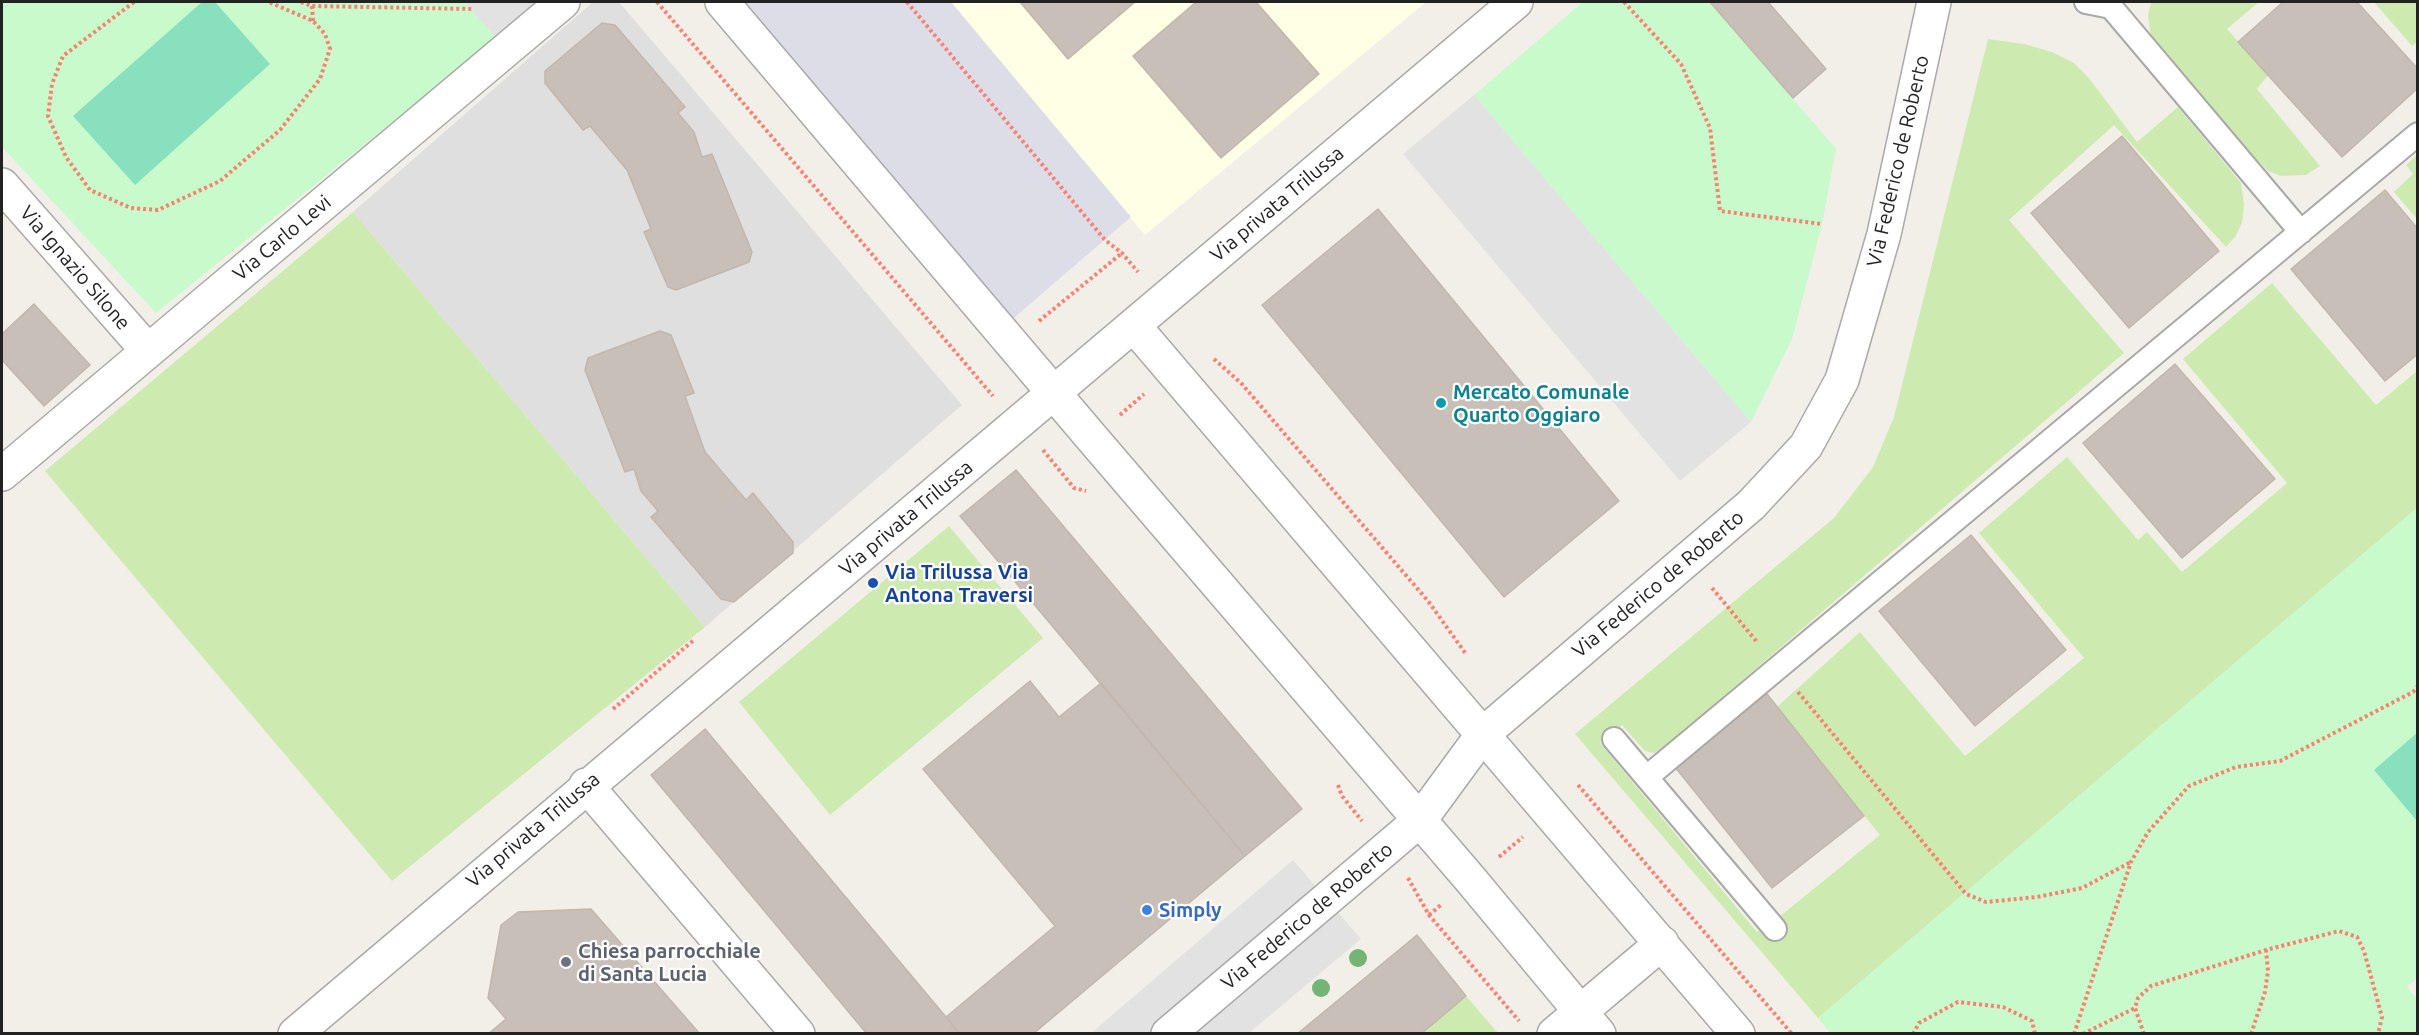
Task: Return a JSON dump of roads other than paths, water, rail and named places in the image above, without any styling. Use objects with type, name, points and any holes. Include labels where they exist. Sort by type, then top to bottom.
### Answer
[{"type":"street","name":"Via Carlo Levi","points":[[2,474],[563,2]]},
{"type":"street","points":[[722,2],[1590,1022]]},
{"type":"street","name":"Via privata Trilussa","points":[[295,1034],[586,785],[1054,394],[1516,2]]},
{"type":"street","name":"Via Federico de Roberto","points":[[1168,1034],[1420,820],[1483,734],[1751,505],[1806,446],[1842,380],[1884,234],[1934,2]]},
{"type":"street","name":"Via Ignazio Silone","points":[[2,185],[148,351]]},
{"type":"street","points":[[1134,326],[1738,1034]]},
{"type":"street","points":[[586,785],[798,1034]]},
{"type":"street","points":[[1554,1034],[1590,1022],[1662,943]]},
{"type":"lane","points":[[2085,2],[2114,4],[2301,232]]},
{"type":"lane","points":[[1647,777],[2418,134]]},
{"type":"lane","points":[[1614,739],[1775,928]]},
{"type":"place","name":"Mercato Comunale Quarto Oggiaro","points":[[1441,403]]},
{"type":"place","name":"Via Trilussa Via Antona Traversi","points":[[873,583]]},
{"type":"place","name":"Simply","points":[[1147,910]]},
{"type":"place","name":"Chiesa parrocchiale di Santa Lucia","points":[[566,962]]}]
